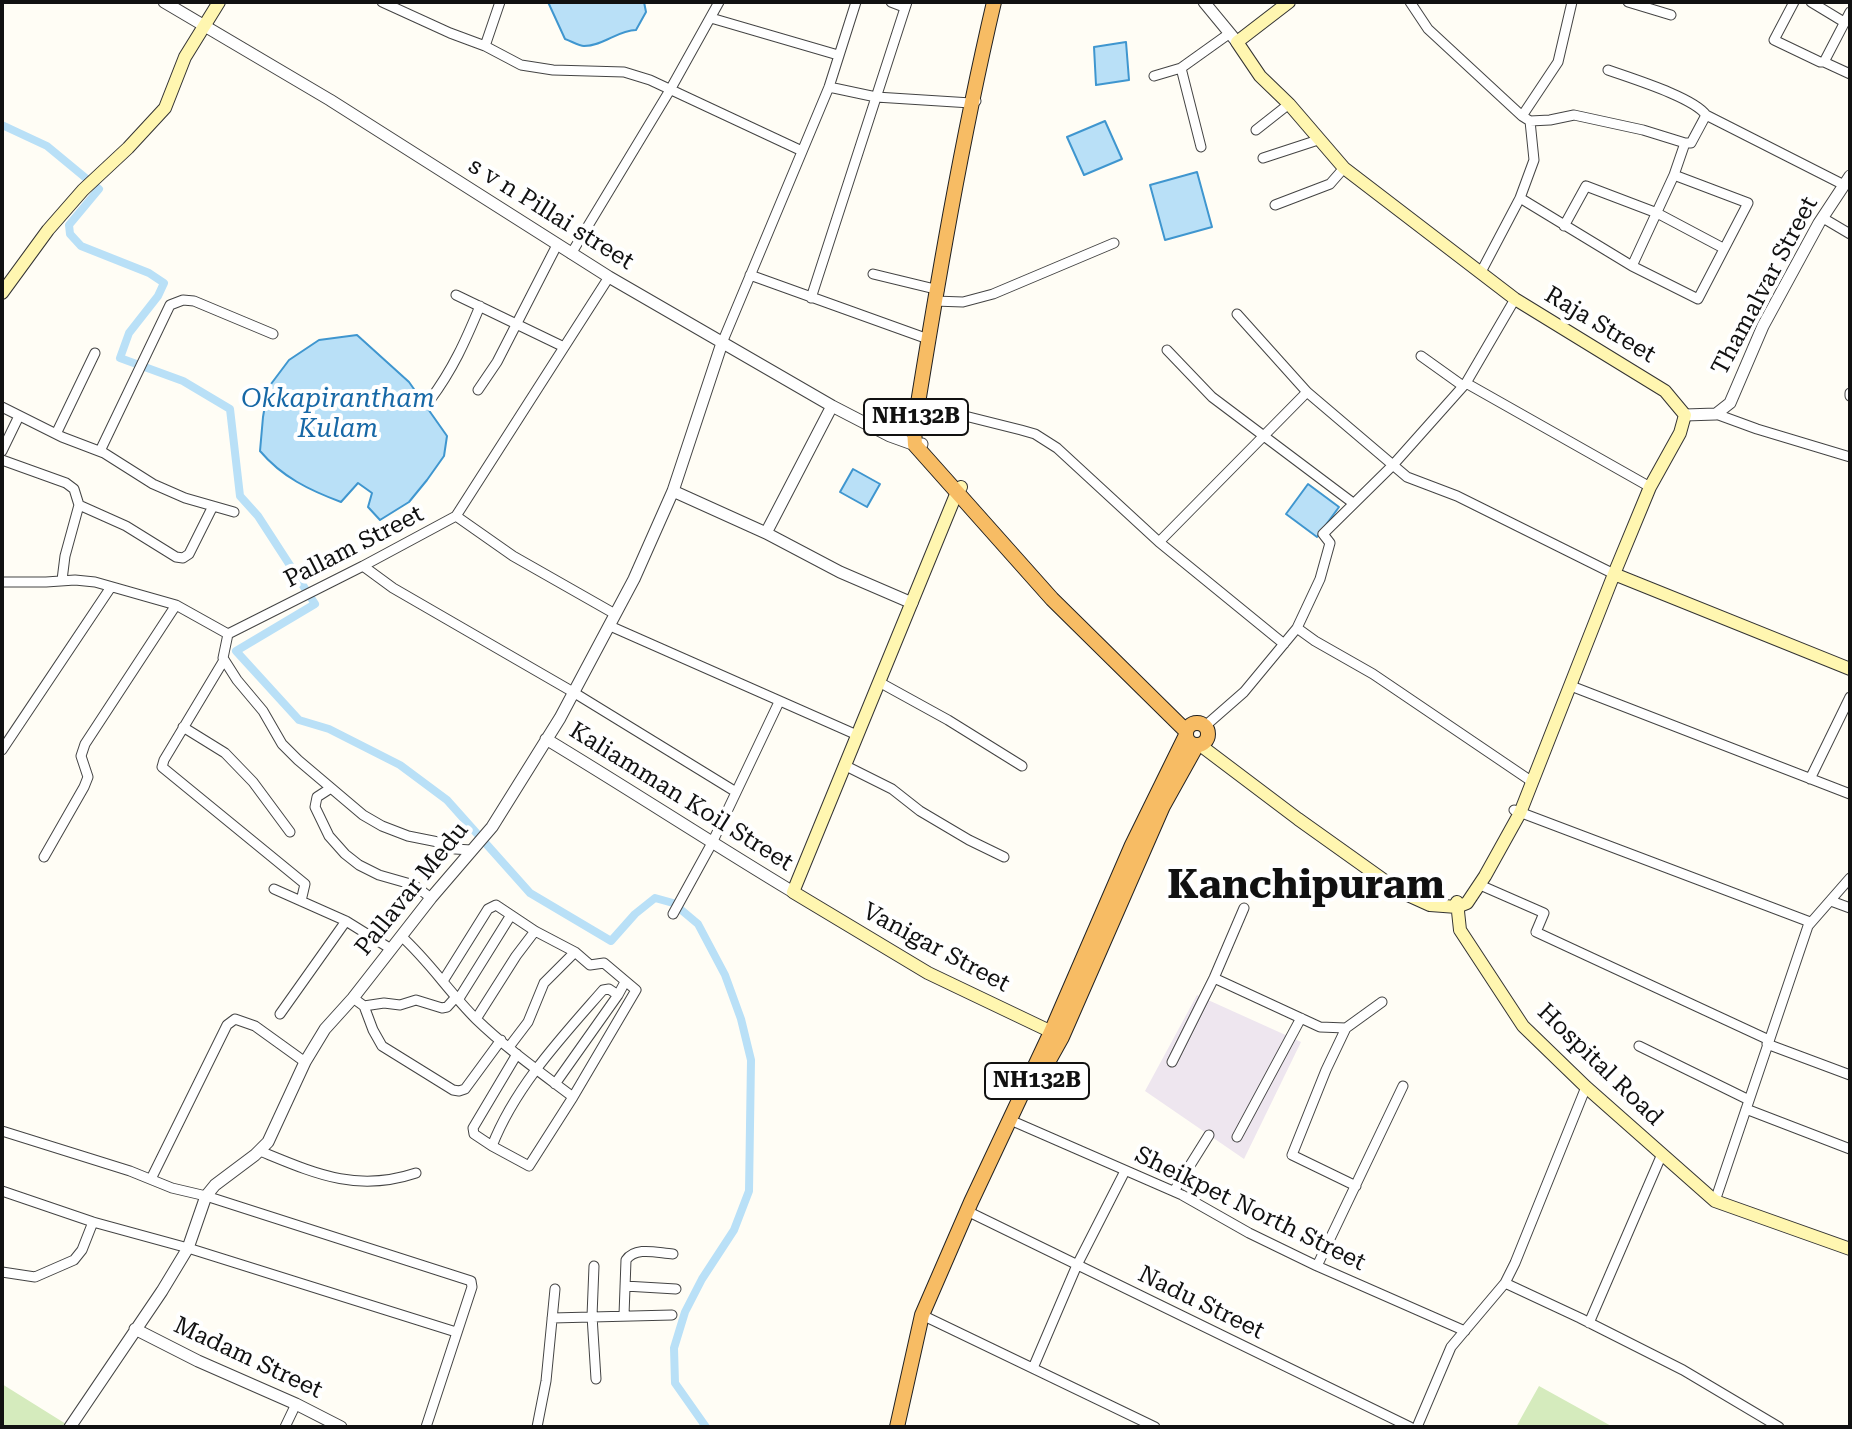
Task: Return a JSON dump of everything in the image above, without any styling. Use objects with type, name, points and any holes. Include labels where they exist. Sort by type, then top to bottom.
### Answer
[{"type":"highway","name":"NH132B","points":[[997,2],[928,339],[914,428],[919,445],[959,490],[1196,735]]},
{"type":"highway","name":"NH132B","points":[[919,445],[938,296]]},
{"type":"highway","points":[[900,1427],[926,1317],[970,1213],[1056,1035],[1132,845],[1196,735]]},
{"type":"highway","name":"NH132B","points":[[970,1213],[1017,1123],[1056,1035]]},
{"type":"main road","points":[[2,293],[48,230],[165,108],[185,57],[219,2]]},
{"type":"main road","points":[[1233,37],[1289,2]]},
{"type":"main road","name":"Raja Street","points":[[1233,37],[1260,76],[1289,104],[1344,168],[1515,299],[1665,391],[1685,415]]},
{"type":"main road","points":[[1196,735],[1403,887],[1436,900],[1457,905],[1467,903],[1480,885],[1531,781],[1650,487],[1680,433],[1685,415]]},
{"type":"main road","points":[[793,892],[959,490]]},
{"type":"main road","points":[[1614,574],[1850,669]]},
{"type":"main road","points":[[1457,905],[1472,888],[1517,812]]},
{"type":"main road","name":"Vanigar Street","points":[[793,892],[928,973],[1056,1035]]},
{"type":"main road","name":"Hospital Road","points":[[1457,905],[1460,930],[1523,1026],[1586,1087],[1715,1201]]},
{"type":"main road","points":[[1715,1201],[1850,1249]]},
{"type":"street","name":"s v n Pillai street","points":[[164,2],[330,100],[609,277],[832,406],[890,436],[919,445]]},
{"type":"street","points":[[382,2],[529,68],[624,72],[650,80],[802,151]]},
{"type":"street","points":[[485,46],[500,2]]},
{"type":"street","points":[[571,254],[719,2]]},
{"type":"street","points":[[722,343],[829,87],[856,2]]},
{"type":"street","points":[[811,298],[906,5],[891,2]]},
{"type":"street","name":"Raja Street","points":[[1204,2],[1233,37]]},
{"type":"street","points":[[1410,2],[1428,29],[1526,119],[1534,160],[1520,198],[1481,272]]},
{"type":"street","points":[[1526,119],[1558,62],[1572,2]]},
{"type":"street","points":[[1628,2],[1671,15]]},
{"type":"street","points":[[1794,2],[1774,40],[1850,74]]},
{"type":"street","points":[[1811,2],[1844,22]]},
{"type":"street","points":[[1824,62],[1850,12]]},
{"type":"street","points":[[711,18],[838,55]]},
{"type":"street","points":[[1154,76],[1181,68],[1233,37]]},
{"type":"street","points":[[1181,68],[1201,147]]},
{"type":"street","points":[[1608,70],[1674,95],[1701,109],[1706,115],[1847,180]]},
{"type":"street","points":[[829,87],[876,97],[975,101]]},
{"type":"street","points":[[1256,130],[1289,104]]},
{"type":"street","points":[[1526,119],[1550,120],[1574,115],[1691,143],[1706,115]]},
{"type":"street","points":[[1263,158],[1318,140]]},
{"type":"street","points":[[1632,266],[1674,175],[1685,143]]},
{"type":"street","points":[[1275,205],[1330,184],[1344,168]]},
{"type":"street","points":[[1520,198],[1632,266],[1698,299],[1748,203],[1674,175]]},
{"type":"street","name":"Thamalvar Street","points":[[1716,414],[1730,403],[1763,326],[1847,180]]},
{"type":"street","points":[[1564,226],[1586,186],[1657,213],[1723,248]]},
{"type":"street","points":[[1823,218],[1850,234]]},
{"type":"street","points":[[873,274],[963,302],[993,294],[1114,243]]},
{"type":"street","points":[[478,390],[497,362],[557,245]]},
{"type":"street","points":[[750,275],[928,339]]},
{"type":"street","name":"Pallam Street","points":[[228,634],[456,516],[609,277]]},
{"type":"street","points":[[456,295],[564,347]]},
{"type":"street","points":[[1196,735],[1244,692],[1297,628],[1320,579],[1327,555],[1330,543],[1323,534],[1393,465],[1465,385],[1515,299]]},
{"type":"street","points":[[100,451],[170,305],[177,301],[194,301],[273,334]]},
{"type":"street","points":[[430,400],[449,374],[480,306]]},
{"type":"street","points":[[1237,314],[1307,392],[1407,477],[1457,496],[1614,574]]},
{"type":"street","name":"Pallavar Medu","points":[[260,1151],[278,1124],[305,1062],[325,1029],[492,827],[573,692],[634,579],[673,491],[722,343]]},
{"type":"street","points":[[1167,350],[1212,397],[1353,503]]},
{"type":"street","points":[[56,434],[95,353]]},
{"type":"street","points":[[1421,356],[1465,385],[1650,487]]},
{"type":"street","points":[[1159,542],[1307,392]]},
{"type":"street","points":[[766,533],[832,406]]},
{"type":"street","points":[[2,407],[56,434],[100,451],[153,484],[185,498],[234,512]]},
{"type":"street","points":[[923,410],[945,411],[1035,434],[1057,448],[1159,542],[1284,644]]},
{"type":"street","points":[[1685,415],[1716,414],[1850,457]]},
{"type":"street","points":[[2,451],[19,416]]},
{"type":"street","points":[[890,436],[901,436],[914,428]]},
{"type":"street","points":[[2,460],[66,483],[74,489],[79,505],[62,580]]},
{"type":"street","points":[[673,491],[766,533],[840,572],[912,603]]},
{"type":"street","points":[[79,505],[126,526],[176,557],[183,558],[189,554],[213,506]]},
{"type":"street","points":[[456,516],[612,620],[779,702],[857,735]]},
{"type":"street","points":[[363,566],[393,588],[573,692],[736,792]]},
{"type":"street","points":[[2,582],[95,582],[176,605],[228,634],[224,660],[162,763],[164,770],[305,884],[301,901]]},
{"type":"street","points":[[4,744],[111,587]]},
{"type":"street","points":[[44,857],[88,777],[81,756],[85,744],[176,605]]},
{"type":"street","points":[[1297,628],[1373,674],[1531,781]]},
{"type":"street","points":[[224,660],[263,711],[282,744],[363,815],[408,836],[455,849],[471,850]]},
{"type":"street","points":[[879,682],[1022,766]]},
{"type":"street","points":[[1571,686],[1850,794]]},
{"type":"street","points":[[1810,779],[1850,697]]},
{"type":"street","points":[[673,914],[712,843],[779,702]]},
{"type":"street","points":[[183,727],[225,753],[253,782],[290,832]]},
{"type":"street","name":"Kaliamman Koil Street","points":[[546,739],[793,892]]},
{"type":"street","points":[[844,765],[892,789],[920,811],[1004,857]]},
{"type":"street","points":[[331,788],[317,797],[315,807],[329,836],[345,854],[379,875],[414,885],[431,898]]},
{"type":"street","points":[[1517,812],[1810,922]]},
{"type":"street","points":[[1715,1201],[1810,922],[1850,878]]},
{"type":"street","points":[[1480,885],[1544,913],[1536,932],[1768,1042],[1850,1075]]},
{"type":"street","points":[[274,889],[346,921],[391,949]]},
{"type":"street","points":[[1831,901],[1850,908]]},
{"type":"street","points":[[443,981],[488,909],[496,905],[535,931],[575,952],[590,965],[604,963],[636,990],[573,1097],[527,1166],[474,1134],[473,1128],[509,1047]]},
{"type":"street","points":[[1172,1062],[1214,978],[1244,908]]},
{"type":"street","points":[[364,1006],[384,1003],[400,1005],[416,1000],[447,1007],[457,999],[511,915]]},
{"type":"street","points":[[280,1014],[346,921]]},
{"type":"street","points":[[476,1019],[535,931]]},
{"type":"street","points":[[401,936],[418,951],[476,1019],[573,1097]]},
{"type":"street","points":[[353,998],[364,1006],[382,1046],[459,1091],[465,1089],[509,1047],[528,1022],[544,983],[575,952]]},
{"type":"street","points":[[1214,978],[1320,1027],[1346,1028]]},
{"type":"street","points":[[555,1084],[625,982]]},
{"type":"street","points":[[492,1146],[499,1128],[536,1069],[603,990],[609,989],[618,995]]},
{"type":"street","points":[[1356,1186],[1292,1155],[1346,1028],[1382,1002]]},
{"type":"street","points":[[1237,1137],[1301,1018]]},
{"type":"street","points":[[151,1179],[227,1025],[235,1019],[255,1026],[305,1062]]},
{"type":"street","points":[[1639,1046],[1748,1104],[1850,1149]]},
{"type":"street","points":[[1317,1266],[1403,1086]]},
{"type":"street","points":[[1417,1427],[1451,1347],[1505,1283],[1515,1263],[1586,1087]]},
{"type":"street","name":"Sheikpet North Street","points":[[1017,1123],[1174,1191],[1317,1266],[1465,1331]]},
{"type":"street","points":[[2,1131],[172,1188],[206,1196],[471,1281],[472,1287],[426,1427]]},
{"type":"street","points":[[1174,1191],[1209,1135]]},
{"type":"street","points":[[70,1427],[188,1248],[206,1196],[215,1185],[260,1151],[321,1176],[356,1182],[397,1179],[416,1173]]},
{"type":"street","points":[[1589,1323],[1662,1154]]},
{"type":"street","points":[[1033,1368],[1077,1265],[1125,1171]]},
{"type":"street","points":[[2,1191],[93,1222],[188,1248],[456,1332]]},
{"type":"street","name":"Nadu Street","points":[[970,1213],[1410,1427]]},
{"type":"street","points":[[2,1272],[35,1277],[74,1260],[82,1250],[93,1222]]},
{"type":"street","points":[[624,1315],[626,1260],[630,1254],[673,1254]]},
{"type":"street","points":[[594,1266],[592,1316],[596,1379]]},
{"type":"street","points":[[1505,1283],[1683,1370],[1779,1427]]},
{"type":"street","points":[[625,1286],[676,1289]]},
{"type":"street","points":[[537,1427],[546,1381],[555,1289]]},
{"type":"street","points":[[552,1318],[672,1315]]},
{"type":"street","points":[[926,1317],[1155,1427]]},
{"type":"street","name":"Madam Street","points":[[135,1329],[341,1427]]},
{"type":"street","points":[[285,1427],[296,1404]]},
{"type":"shaded area","points":[[1197,995],[1301,1042],[1244,1159],[1145,1091]]},
{"type":"green space","points":[[2,1384],[66,1424],[64,1427],[2,1427]]},
{"type":"green space","points":[[1539,1386],[1613,1427],[1516,1427]]},
{"type":"water","points":[[548,2],[644,2],[646,12],[636,30],[584,46],[565,39]]},
{"type":"water","points":[[1126,42],[1129,80],[1096,85],[1094,47]]},
{"type":"water","points":[[1105,121],[1122,159],[1084,175],[1067,137]]},
{"type":"water","points":[[1197,172],[1212,227],[1165,240],[1150,185]]},
{"type":"water","name":"Okkapirantham Kulam","points":[[357,335],[409,382],[447,436],[444,456],[427,480],[409,502],[380,520],[368,507],[372,493],[358,483],[341,502],[297,482],[260,451],[268,388],[289,360],[319,340]]},
{"type":"water","points":[[853,469],[880,484],[867,507],[840,492]]},
{"type":"water","points":[[1308,484],[1339,507],[1317,537],[1286,514]]},
{"type":"waterway","points":[[2,125],[47,146],[99,189],[69,225],[70,234],[81,246],[149,273],[164,283],[158,296],[129,333],[120,358],[183,381],[230,409],[240,496],[258,516],[315,604],[236,651],[299,720],[329,729],[400,765],[447,800],[530,893],[611,941],[635,914],[655,898],[673,903],[698,924],[725,975],[741,1019],[751,1060],[749,1191],[734,1230],[685,1312],[674,1348],[675,1383],[706,1427]]},
{"type":"district","name":"Kanchipuram","points":[[1306,886]]}]
